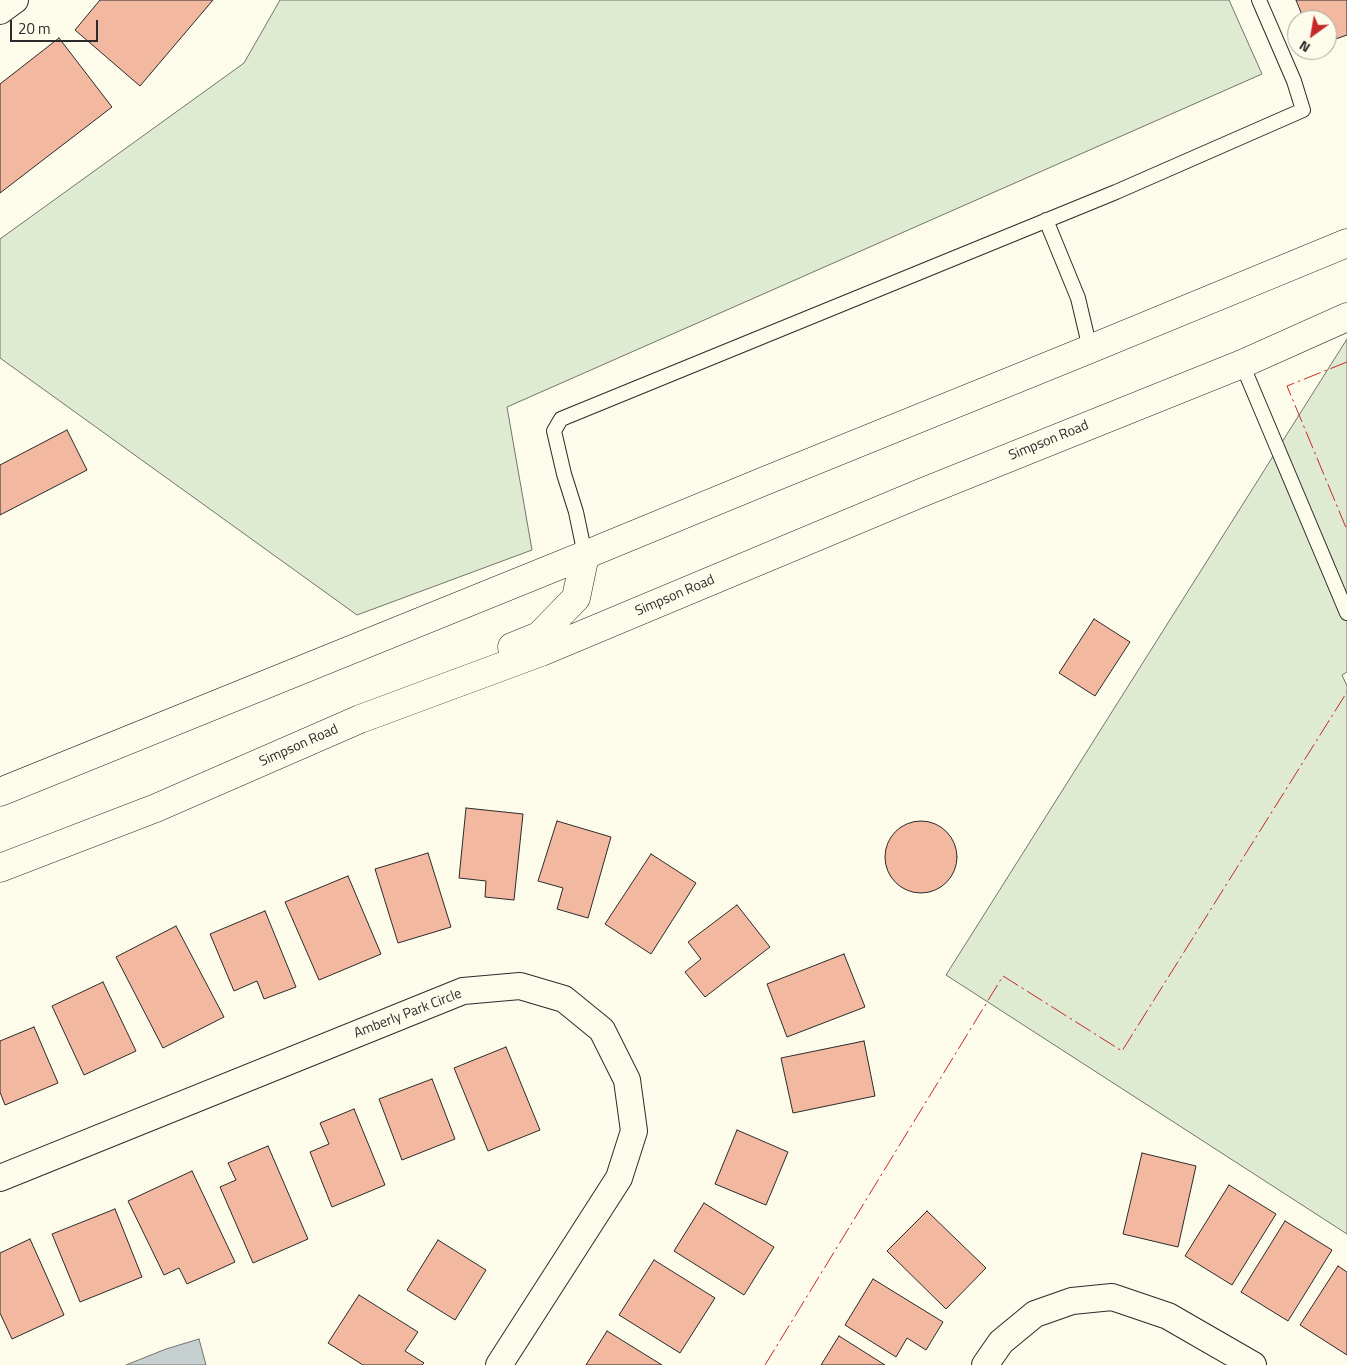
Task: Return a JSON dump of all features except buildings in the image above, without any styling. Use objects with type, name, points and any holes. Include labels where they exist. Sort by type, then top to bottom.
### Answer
[{"type":"main road","points":[[0,792],[1090,349],[1347,242]]},
{"type":"main road","name":"Simpson Road","points":[[0,868],[156,808],[360,719],[542,652],[912,497],[1242,364],[1347,317]]},
{"type":"main road","points":[[360,719],[424,681],[539,636],[576,598],[585,555]]},
{"type":"street","points":[[0,11],[15,0]]},
{"type":"street","name":"Amberly Park Circle","points":[[0,1178],[463,991],[520,986],[564,999],[602,1030],[627,1080],[634,1131],[619,1178],[499,1365]]},
{"type":"street","points":[[985,1365],[1001,1342],[1035,1314],[1072,1301],[1112,1297],[1168,1316],[1253,1365]]},
{"type":"lane","points":[[585,555],[576,512],[564,474],[554,431],[561,419],[1116,192],[1303,110],[1294,81],[1259,0]]},
{"type":"lane","points":[[1046,220],[1078,298],[1090,349]]},
{"type":"lane","points":[[1242,364],[1347,613]]},
{"type":"green space","points":[[280,0],[1229,0],[1262,74],[507,407],[532,550],[357,615],[0,358],[0,239],[244,63]]},
{"type":"green space","points":[[1347,339],[1347,672],[1342,675],[1347,686],[1347,1234],[946,975]]},
{"type":"shaded area","points":[[199,1339],[206,1365],[126,1365],[166,1349]]},
{"type":"power","points":[[1347,362],[1287,386],[1347,530]]},
{"type":"power","points":[[765,1365],[1003,976],[1122,1051],[1347,692]]}]
